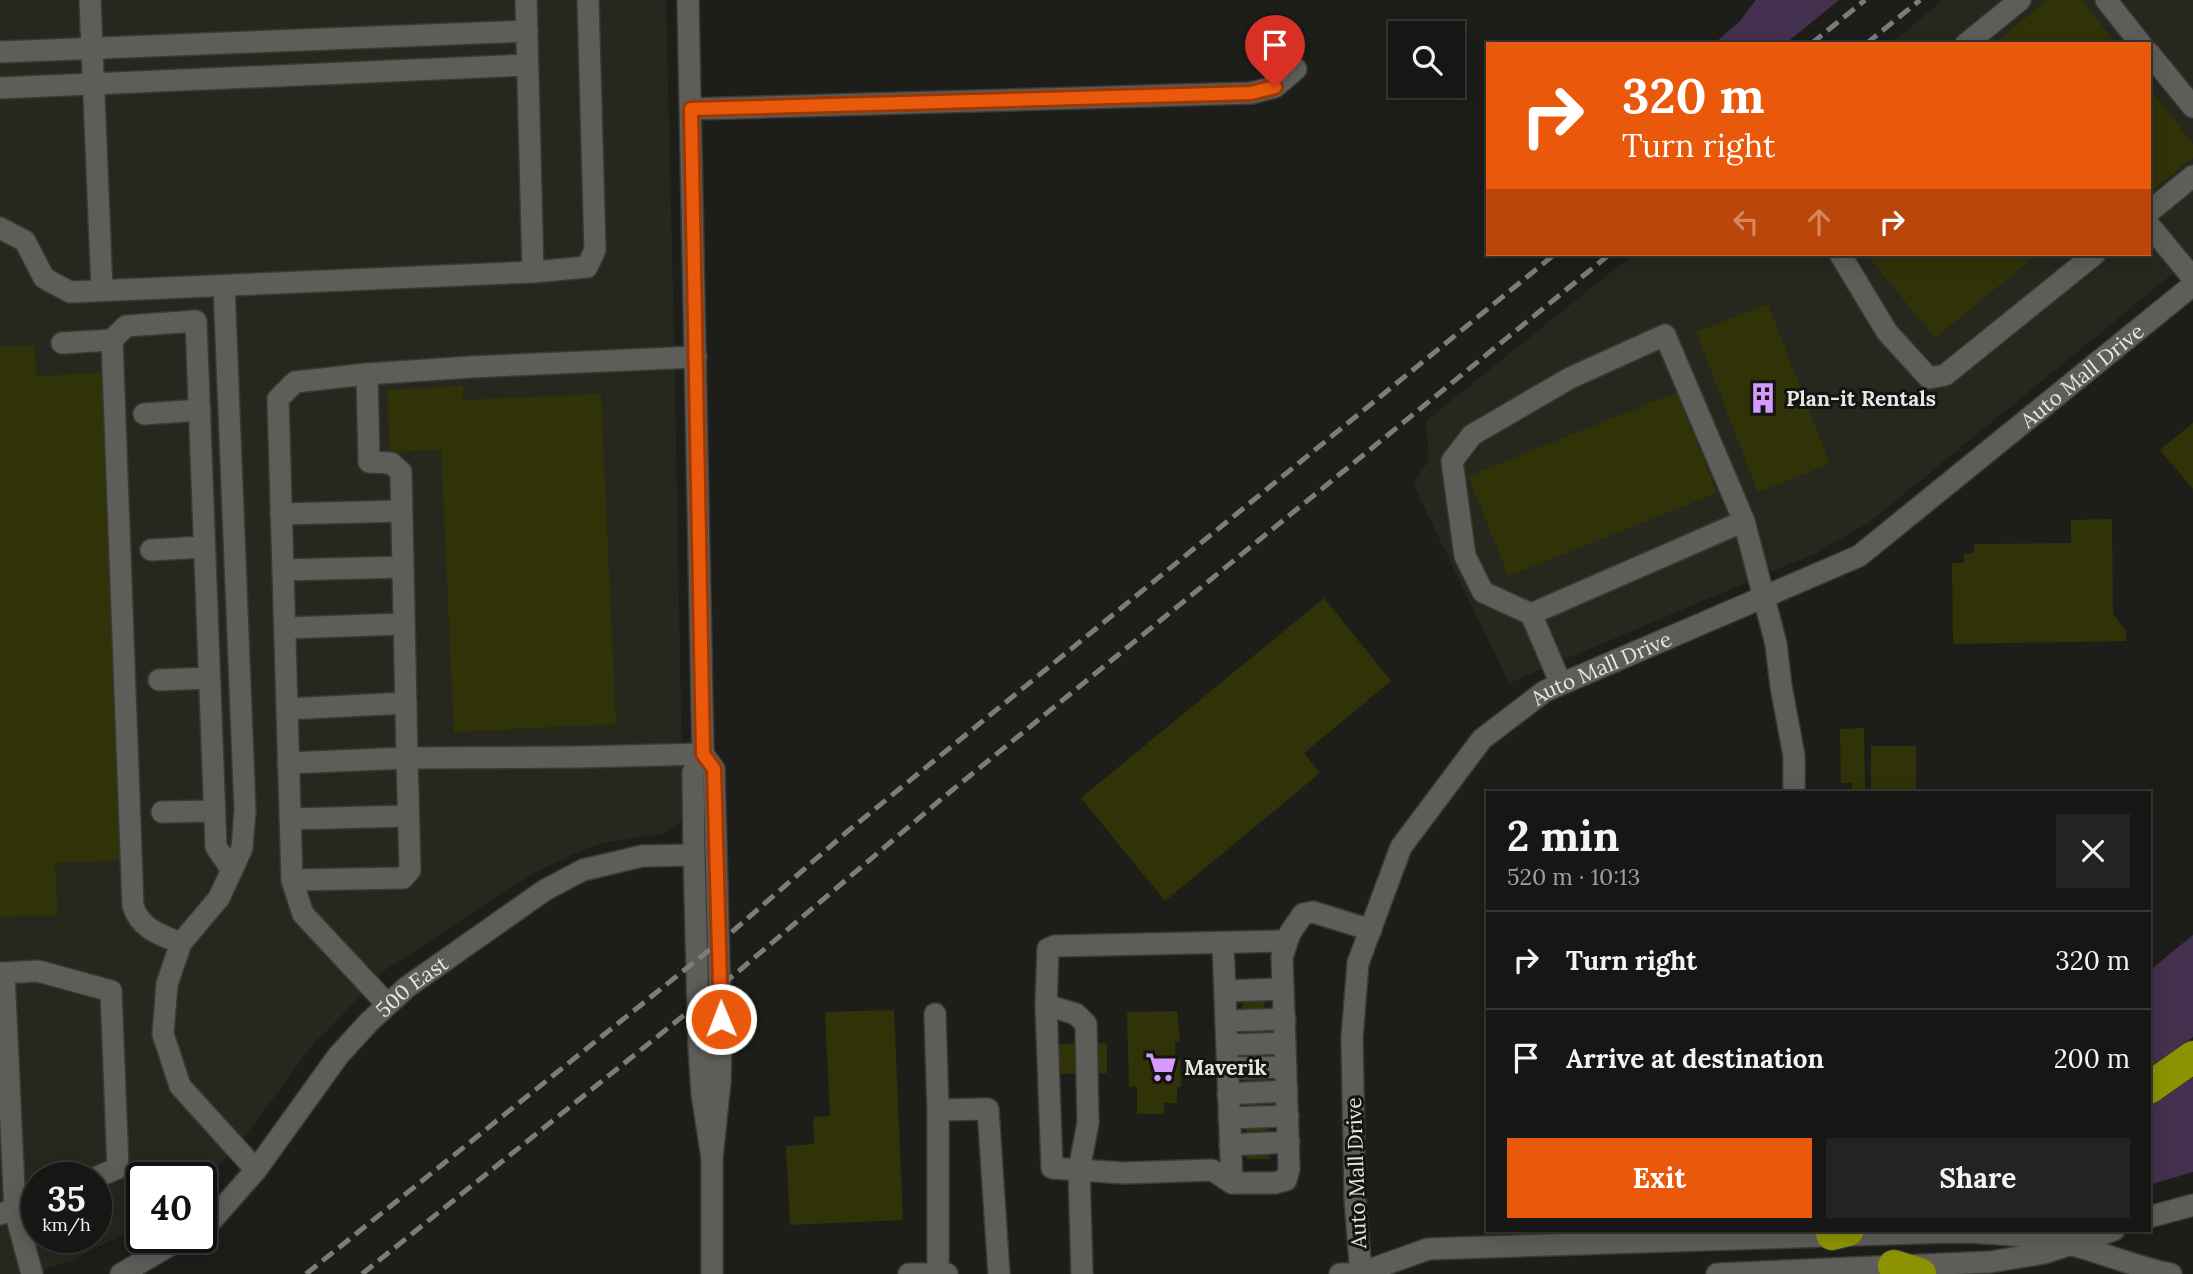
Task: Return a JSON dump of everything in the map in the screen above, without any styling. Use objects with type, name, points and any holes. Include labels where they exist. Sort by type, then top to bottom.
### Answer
[{"type":"highway","points":[[2151,1087],[2193,1057]]},
{"type":"street","points":[[90,0],[102,290]]},
{"type":"street","points":[[526,0],[533,272]]},
{"type":"street","points":[[0,228],[25,241],[44,278],[70,292],[533,272],[587,267],[595,250],[588,0]]},
{"type":"street","points":[[688,0],[703,754],[692,772],[699,1046],[702,1094],[712,1158]]},
{"type":"street","points":[[1968,42],[2020,0]]},
{"type":"street","points":[[2106,0],[2139,42]]},
{"type":"street","points":[[0,52],[527,31]]},
{"type":"street","points":[[2151,55],[2193,107]]},
{"type":"street","points":[[0,88],[527,65]]},
{"type":"street","points":[[691,109],[1251,93],[1275,87],[1296,69]]},
{"type":"street","points":[[2151,210],[2193,176]]},
{"type":"street","points":[[2151,228],[2193,278]]},
{"type":"street","points":[[1840,256],[1887,332],[1929,378],[1945,375],[2093,256]]},
{"type":"street","name":"Auto Mall Drive","points":[[1363,1274],[1355,1199],[1352,1038],[1359,964],[1401,847],[1482,739],[1545,691],[1859,556],[2193,285]]},
{"type":"street","points":[[224,286],[245,810],[242,848],[219,898],[181,943],[167,984],[163,1034],[180,1086],[256,1170]]},
{"type":"street","points":[[62,343],[112,340],[125,326],[195,321],[216,847],[232,870]]},
{"type":"street","points":[[1561,684],[1531,614],[1483,592],[1465,556],[1452,461],[1472,435],[1570,378],[1665,335],[1744,521],[1776,644],[1794,756],[1794,791]]},
{"type":"street","points":[[112,340],[133,906],[136,917],[142,924],[153,932],[181,943]]},
{"type":"street","points":[[387,1004],[303,914],[292,880],[278,399],[295,382],[367,374],[536,363],[696,357]]},
{"type":"street","points":[[292,880],[403,878],[410,870],[401,472],[391,463],[369,462],[367,374]]},
{"type":"street","points":[[144,414],[200,411]]},
{"type":"street","points":[[281,514],[401,510]]},
{"type":"street","points":[[1531,614],[1744,521]]},
{"type":"street","points":[[151,550],[203,547]]},
{"type":"street","points":[[283,570],[403,567]]},
{"type":"street","points":[[285,628],[404,624]]},
{"type":"street","points":[[159,680],[209,678]]},
{"type":"street","points":[[287,709],[406,704]]},
{"type":"street","points":[[288,763],[407,758],[703,754]]},
{"type":"street","points":[[703,754],[714,769],[720,952],[720,1082],[712,1158],[712,1274]]},
{"type":"street","points":[[162,813],[214,811]]},
{"type":"street","points":[[290,819],[408,816]]},
{"type":"street","name":"500 East","points":[[217,1214],[256,1170],[331,1064],[387,1004],[429,971],[564,879],[583,870],[642,856],[694,855]]},
{"type":"street","points":[[1287,942],[1055,946],[1048,949],[1046,1005],[1052,1168],[1124,1173],[1212,1170],[1231,1183],[1274,1183],[1286,1180],[1289,1169],[1289,1142],[1282,957],[1287,942],[1290,933],[1303,914],[1314,912],[1371,930]]},
{"type":"street","points":[[1223,943],[1231,1183]]},
{"type":"street","points":[[33,1274],[7,1213],[2,973],[38,971],[111,991],[118,1168],[112,1171]]},
{"type":"street","points":[[1225,991],[1283,989]]},
{"type":"street","points":[[1046,1005],[1076,1014],[1086,1024],[1088,1123],[1079,1170],[1082,1274]]},
{"type":"street","points":[[909,1274],[943,1273],[935,1014]]},
{"type":"street","points":[[1226,1021],[1284,1019]]},
{"type":"street","points":[[1227,1045],[1285,1042]]},
{"type":"street","points":[[1227,1068],[1286,1067]]},
{"type":"street","points":[[1228,1094],[1287,1091]]},
{"type":"street","points":[[938,1110],[988,1109],[999,1274]]},
{"type":"street","points":[[1229,1118],[1288,1116]]},
{"type":"street","points":[[1230,1146],[1289,1142]]},
{"type":"street","points":[[2151,1216],[2193,1205]]},
{"type":"street","points":[[1340,1274],[1363,1274],[1429,1249],[1840,1232],[1978,1232],[2033,1237],[2073,1245],[2171,1274]]},
{"type":"street","points":[[1717,1274],[1907,1270],[1990,1262],[2031,1256],[2109,1232]]},
{"type":"street","points":[[121,1274],[157,1253]]},
{"type":"shaded area","points":[[0,0],[666,0],[683,816],[678,824],[662,834],[603,843],[531,875],[385,970],[319,1039],[317,1038],[256,1122],[217,1167],[217,1162],[126,1162],[126,1232],[112,1240],[112,1162],[21,1162],[21,1253],[87,1253],[72,1261],[29,1274],[0,1274]]},
{"type":"shaded area","points":[[1756,0],[1839,0],[1787,42],[1716,42],[1740,21]]},
{"type":"shaded area","points":[[1943,0],[2193,0],[2193,257],[1871,521],[1816,553],[1509,683],[1413,484],[1429,460],[1426,421],[1631,256],[2151,256],[2151,42],[1892,42]]},
{"type":"shaded area","points":[[2193,935],[2193,1037],[2151,1068],[2151,969]]},
{"type":"shaded area","points":[[2193,1066],[2193,1172],[2151,1184],[2151,1097]]},
{"type":"building","points":[[2047,0],[2082,0],[2114,42],[1996,42]]},
{"type":"building","points":[[2151,90],[2193,144],[2193,157],[2151,191]]},
{"type":"building","points":[[1868,256],[2036,256],[1935,338]]},
{"type":"building","name":"Plan-it Rentals","points":[[1768,304],[1830,464],[1758,492],[1696,332]]},
{"type":"building","points":[[35,345],[36,376],[105,373],[123,860],[55,863],[58,915],[0,917],[0,346]]},
{"type":"building","points":[[463,386],[463,400],[601,394],[616,724],[454,732],[441,450],[390,452],[387,390]]},
{"type":"building","points":[[1677,392],[1717,493],[1508,576],[1468,476]]},
{"type":"building","points":[[2193,423],[2193,489],[2160,450]]},
{"type":"building","points":[[2112,519],[2113,614],[2126,631],[2126,641],[1953,644],[1952,563],[1964,563],[1964,554],[1974,553],[1974,544],[2071,543],[2071,520]]},
{"type":"building","points":[[1324,598],[1391,681],[1304,753],[1320,773],[1165,901],[1081,798]]},
{"type":"building","points":[[1864,728],[1865,791],[1852,791],[1852,783],[1841,783],[1840,729]]},
{"type":"building","points":[[1871,746],[1916,746],[1916,790],[1871,790]]},
{"type":"building","points":[[1242,993],[1264,993],[1269,1159],[1247,1159]]},
{"type":"building","points":[[894,1010],[903,1220],[790,1225],[786,1146],[814,1144],[813,1117],[830,1116],[825,1012]]},
{"type":"building","points":[[1177,1011],[1180,1041],[1175,1042],[1175,1055],[1180,1055],[1181,1087],[1177,1087],[1177,1103],[1164,1103],[1164,1114],[1137,1114],[1137,1086],[1129,1087],[1127,1012]]},
{"type":"building","points":[[1107,1043],[1107,1073],[1056,1074],[1055,1044]]},
{"type":"railway","points":[[1813,42],[1865,0]]},
{"type":"railway","points":[[1868,42],[1920,0]]},
{"type":"railway","points":[[306,1274],[733,931],[848,831],[1553,256]]},
{"type":"railway","points":[[362,1274],[734,975],[945,796],[1608,256]]},
{"type":"place","name":"Plan-it Rentals","points":[[1763,398]]},
{"type":"place","name":"Maverik","points":[[1161,1067]]},
{"type":"route","points":[[721,1019],[714,769],[703,754],[691,109],[1251,93],[1275,87]]}]
